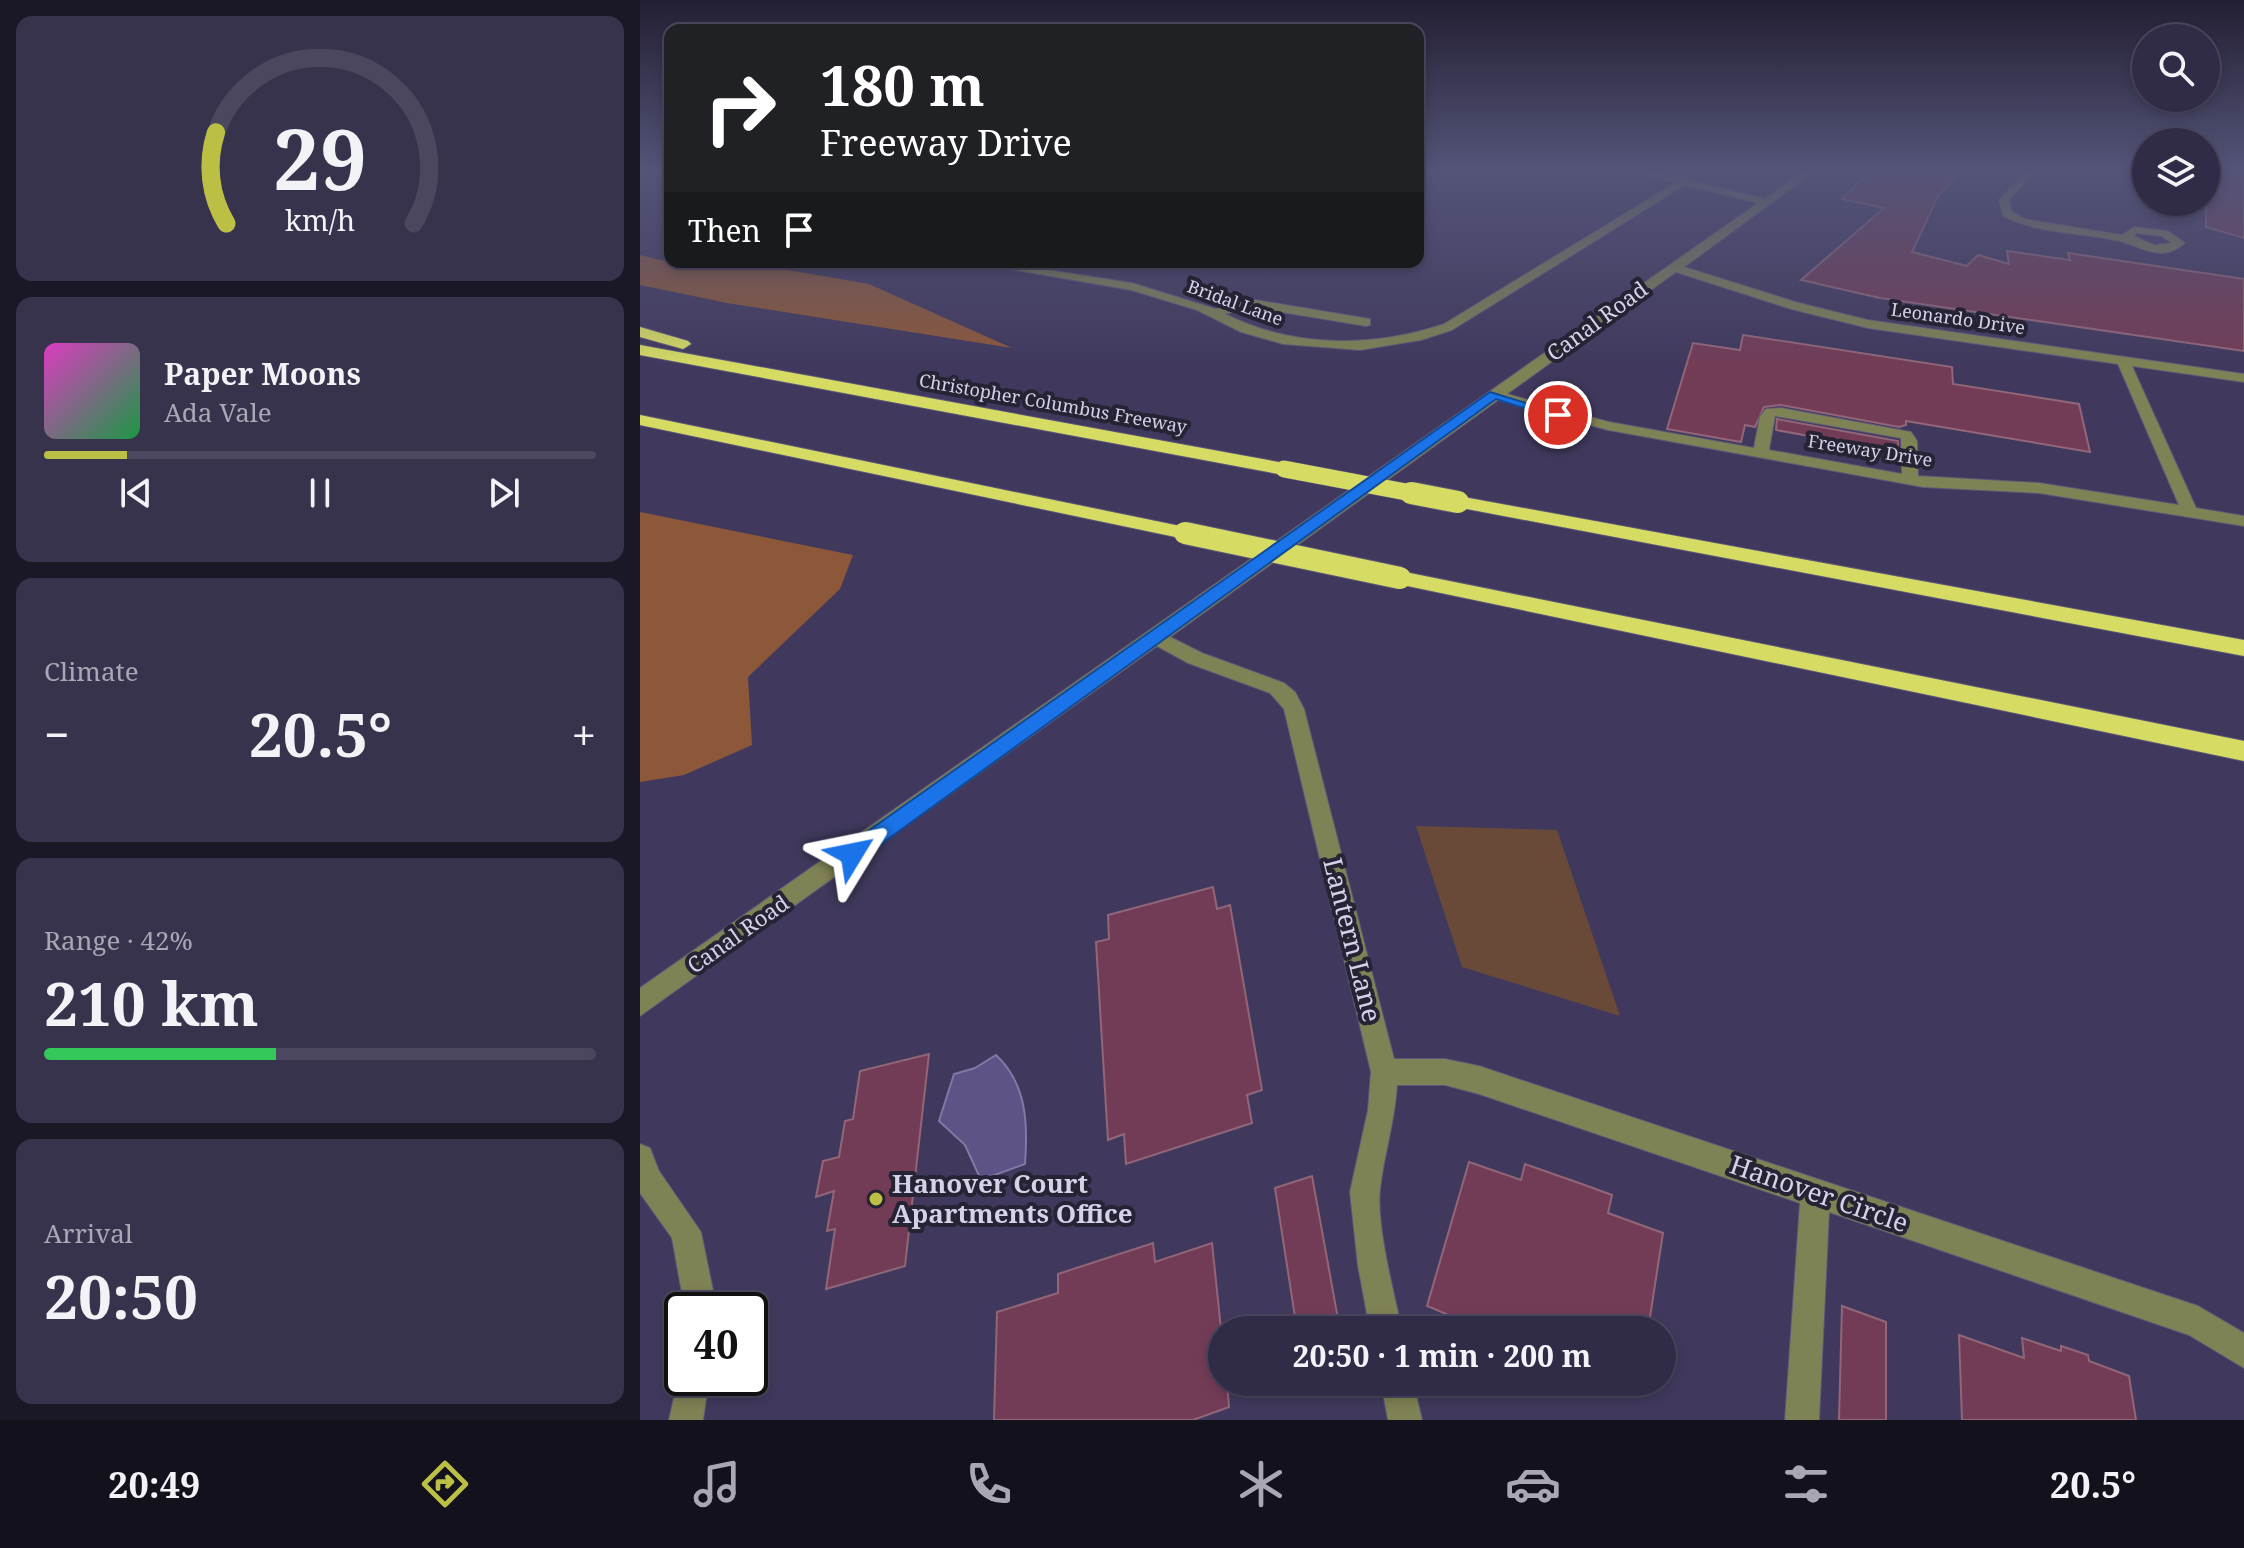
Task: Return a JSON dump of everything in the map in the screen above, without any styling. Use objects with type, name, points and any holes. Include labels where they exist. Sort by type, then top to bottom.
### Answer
[{"type":"highway","points":[[640,332],[839,387]]},
{"type":"highway","name":"Christopher Columbus Freeway","points":[[640,350],[2244,648]]},
{"type":"highway","points":[[640,420],[2244,751]]},
{"type":"street","name":"Bridal Lane","points":[[1013,268],[1132,287],[1217,313],[1245,329],[1283,340],[1360,346],[1421,336],[1448,327],[1597,235]]},
{"type":"street","name":"Canal Road","points":[[640,1003],[1718,235]]},
{"type":"street","points":[[2118,235],[2132,237]]},
{"type":"street","name":"Leonardo Drive","points":[[1673,267],[1795,306],[1857,322],[2244,378]]},
{"type":"street","points":[[1217,313],[1250,303],[1366,322]]},
{"type":"street","points":[[2123,361],[2189,511]]},
{"type":"street","name":"Freeway Drive","points":[[1494,395],[1608,426],[1910,479],[2039,488],[2244,521]]},
{"type":"street","points":[[1761,453],[1768,414],[1776,411],[1796,414],[1906,435],[1910,441],[1910,479]]},
{"type":"street","name":"Lantern Lane","points":[[1155,637],[1174,649],[1277,688],[1288,697],[1294,709],[1384,1072],[1380,1120],[1365,1192],[1373,1266],[1383,1316]]},
{"type":"street","name":"Hanover Circle","points":[[1384,1072],[1445,1072],[1479,1080],[2198,1322],[2244,1352]]},
{"type":"street","points":[[643,1172],[686,1232],[698,1292]]},
{"type":"street","points":[[1802,1420],[1815,1193]]},
{"type":"street","points":[[686,1420],[690,1396]]},
{"type":"street","points":[[1400,1396],[1405,1420]]},
{"type":"shaded area","points":[[640,255],[664,261],[664,268],[776,268],[869,284],[1012,348],[727,303],[640,285]]},
{"type":"shaded area","points":[[640,512],[853,555],[840,589],[748,677],[752,745],[684,775],[640,782]]},
{"type":"shaded area","points":[[1416,826],[1557,830],[1620,1016],[1462,967]]},
{"type":"shaded area","points":[[996,1055],[1006,1066],[1020,1092],[1026,1134],[1025,1164],[981,1180],[965,1145],[939,1121],[954,1074],[975,1068]]},
{"type":"building","points":[[1853,235],[1920,235],[1912,252],[1967,266],[1978,255],[2009,264],[2007,251],[2070,260],[2068,253],[2244,279],[2244,351],[1880,298],[1801,280]]},
{"type":"building","points":[[1743,335],[1952,367],[1953,384],[2079,404],[2090,452],[1906,421],[1906,425],[1899,427],[1781,405],[1764,407],[1755,427],[1745,425],[1741,442],[1667,429],[1693,343],[1740,350]]},
{"type":"building","points":[[1777,419],[1898,441],[1898,452],[1776,430]]},
{"type":"building","points":[[1213,887],[1217,909],[1230,905],[1262,1090],[1247,1095],[1252,1123],[1126,1164],[1124,1134],[1108,1140],[1096,942],[1109,939],[1108,915]]},
{"type":"building","points":[[929,1054],[905,1266],[826,1289],[835,1229],[827,1231],[834,1191],[816,1197],[823,1161],[839,1157],[845,1121],[853,1119],[860,1071]]},
{"type":"building","points":[[1469,1162],[1521,1180],[1525,1164],[1612,1195],[1608,1213],[1663,1233],[1650,1316],[1451,1316],[1427,1306]]},
{"type":"building","points":[[1312,1176],[1337,1316],[1295,1316],[1275,1188]]},
{"type":"building","points":[[1153,1243],[1155,1262],[1212,1243],[1220,1316],[1208,1316],[1208,1396],[1228,1396],[1229,1407],[1193,1420],[994,1420],[997,1312],[1058,1293],[1058,1274]]},
{"type":"building","points":[[1842,1306],[1886,1322],[1886,1420],[1839,1420]]},
{"type":"building","points":[[1959,1335],[2024,1358],[2022,1338],[2061,1351],[2061,1346],[2088,1355],[2089,1361],[2129,1376],[2136,1420],[1962,1420]]},
{"type":"place","name":"Hanover Court Apartments Office","points":[[876,1199]]},
{"type":"route","points":[[852,854],[1494,395],[1558,415]]}]
